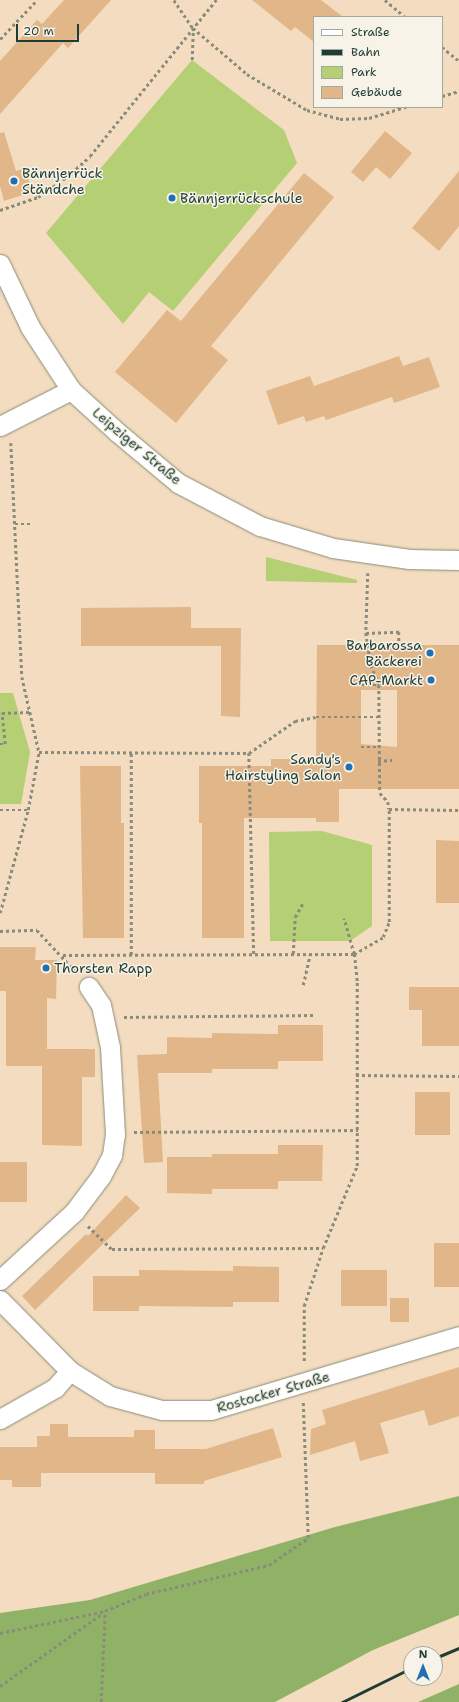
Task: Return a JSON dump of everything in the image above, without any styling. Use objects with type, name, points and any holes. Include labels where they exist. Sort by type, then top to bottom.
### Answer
[{"type":"street","name":"Leipziger Straße","points":[[0,264],[30,328],[71,390],[117,432],[178,482],[260,526],[334,548],[369,555],[409,559],[459,560]]},
{"type":"street","points":[[5,423],[71,390]]},
{"type":"street","points":[[0,1280],[74,1212],[101,1176],[112,1155],[115,1134],[110,1047],[101,1005],[89,987]]},
{"type":"street","name":"Rostocker Straße","points":[[0,1300],[70,1371],[110,1396],[162,1410],[211,1410],[459,1336]]},
{"type":"street","points":[[0,1419],[55,1388],[70,1371]]},
{"type":"path","points":[[0,40],[37,0]]},
{"type":"path","points":[[174,0],[192,28],[247,74],[307,110],[347,119],[369,118],[403,108]]},
{"type":"path","points":[[0,210],[38,197],[67,177],[90,156],[216,0]]},
{"type":"path","points":[[384,0],[404,16]]},
{"type":"path","points":[[192,28],[192,60]]},
{"type":"path","points":[[443,48],[459,61]]},
{"type":"path","points":[[443,96],[459,91]]},
{"type":"path","points":[[0,913],[28,810],[39,752],[22,677],[15,524],[5,423]]},
{"type":"path","points":[[15,524],[33,524]]},
{"type":"path","points":[[0,931],[37,930],[63,955],[354,954],[383,937],[389,922],[389,809],[388,802],[380,793],[378,761],[379,685],[371,665],[366,633],[369,555]]},
{"type":"path","points":[[366,633],[399,632],[399,645]]},
{"type":"path","points":[[361,685],[379,685]]},
{"type":"path","points":[[0,744],[5,744],[2,713],[30,712]]},
{"type":"path","points":[[39,752],[250,753],[295,721],[316,717],[378,717]]},
{"type":"path","points":[[361,747],[378,747]]},
{"type":"path","points":[[131,752],[131,955]]},
{"type":"path","points":[[250,753],[254,954]]},
{"type":"path","points":[[378,761],[392,760]]},
{"type":"path","points":[[389,809],[459,810]]},
{"type":"path","points":[[0,810],[28,810]]},
{"type":"path","points":[[293,954],[295,917],[303,903]]},
{"type":"path","points":[[304,1383],[304,1306],[323,1248],[329,1239],[358,1166],[356,1075],[357,981],[354,954],[344,918]]},
{"type":"path","points":[[304,985],[310,954]]},
{"type":"path","points":[[104,1017],[315,1015]]},
{"type":"path","points":[[356,1075],[459,1076]]},
{"type":"path","points":[[144,1132],[358,1130]]},
{"type":"path","points":[[90,1227],[112,1249],[323,1248]]},
{"type":"path","points":[[0,1633],[105,1611],[146,1594],[269,1565],[308,1538],[302,1425]]},
{"type":"path","points":[[0,1686],[105,1611]]},
{"type":"path","points":[[101,1702],[105,1611]]},
{"type":"green space","name":"Bännjerrückschule","points":[[192,60],[284,130],[297,163],[173,311],[149,292],[123,324],[46,233]]},
{"type":"green space","points":[[266,557],[357,580],[357,583],[266,581]]},
{"type":"green space","points":[[0,693],[13,693],[30,752],[21,804],[0,804]]},
{"type":"green space","points":[[322,831],[372,845],[372,926],[350,941],[270,941],[269,832]]},
{"type":"green space","points":[[459,1496],[459,1615],[373,1650],[275,1702],[0,1702],[0,1613],[90,1600],[335,1527]]},
{"type":"green space","points":[[459,1684],[459,1702],[418,1702]]},
{"type":"building","points":[[64,0],[111,0],[68,48],[63,43],[0,114],[0,61],[37,20],[42,24]]},
{"type":"building","points":[[252,0],[321,0],[342,16],[313,16],[313,41],[295,27],[291,31]]},
{"type":"building","points":[[385,131],[412,153],[390,179],[376,167],[363,182],[351,172]]},
{"type":"building","name":"Bännjerrück Ständche","points":[[4,132],[16,171],[25,168],[32,192],[4,201],[0,186],[0,133]]},
{"type":"building","points":[[459,171],[459,226],[439,251],[412,228]]},
{"type":"building","points":[[304,173],[334,197],[211,346],[228,360],[176,423],[115,372],[167,310],[181,321]]},
{"type":"building","points":[[399,356],[403,366],[429,357],[440,387],[394,403],[392,397],[326,420],[324,416],[306,422],[304,416],[278,425],[266,391],[310,376],[314,386]]},
{"type":"building","points":[[191,607],[191,628],[241,628],[240,717],[221,716],[221,646],[81,646],[81,608]]},
{"type":"building","points":[[317,645],[459,645],[459,789],[339,789],[339,822],[316,822],[316,818],[244,818],[244,938],[202,938],[202,823],[199,823],[199,766],[271,766],[271,759],[316,759]],"holes":[[[361,690],[397,690],[397,747],[361,744]]]},
{"type":"building","points":[[80,766],[121,766],[121,823],[124,823],[124,938],[83,938]]},
{"type":"building","points":[[436,840],[459,841],[459,903],[436,903]]},
{"type":"building","points":[[0,947],[36,947],[35,960],[57,960],[56,999],[47,998],[47,1049],[95,1049],[95,1077],[82,1077],[82,1146],[42,1145],[42,1066],[6,1066],[6,991],[0,991]]},
{"type":"building","points":[[409,987],[459,987],[459,1046],[422,1046],[422,1010],[409,1010]]},
{"type":"building","points":[[278,1025],[323,1025],[323,1061],[278,1061],[278,1069],[212,1069],[212,1073],[158,1073],[163,1162],[144,1163],[137,1055],[167,1054],[167,1037],[212,1038],[212,1033],[278,1034]]},
{"type":"building","points":[[415,1092],[450,1092],[450,1135],[415,1135]]},
{"type":"building","points":[[278,1145],[323,1145],[322,1181],[278,1181],[278,1189],[212,1189],[212,1194],[167,1193],[167,1157],[212,1157],[212,1154],[278,1154]]},
{"type":"building","points":[[0,1162],[27,1162],[27,1202],[0,1202]]},
{"type":"building","points":[[126,1195],[140,1208],[35,1310],[22,1296],[86,1234],[88,1236]]},
{"type":"building","points":[[434,1243],[459,1243],[459,1287],[434,1287]]},
{"type":"building","points":[[233,1266],[279,1267],[279,1302],[233,1302],[233,1307],[139,1306],[139,1311],[93,1311],[93,1276],[139,1276],[139,1270],[233,1271]]},
{"type":"building","points":[[341,1270],[387,1270],[387,1306],[341,1306]]},
{"type":"building","points":[[390,1298],[409,1298],[409,1322],[390,1322]]},
{"type":"building","points":[[459,1367],[459,1416],[429,1426],[424,1410],[380,1423],[389,1453],[360,1461],[355,1441],[310,1455],[311,1429],[326,1424],[322,1410]]},
{"type":"building","points":[[50,1424],[68,1424],[68,1437],[134,1437],[134,1430],[155,1430],[155,1449],[206,1449],[273,1428],[282,1457],[204,1481],[204,1484],[155,1484],[155,1473],[41,1473],[41,1487],[12,1487],[12,1480],[0,1480],[0,1447],[37,1447],[37,1436],[50,1436]]},
{"type":"railway","points":[[443,1655],[459,1648]]},
{"type":"railway","points":[[342,1702],[403,1672]]},
{"type":"place","name":"Bännjerrück Ständche","points":[[14,181]]},
{"type":"place","name":"Bännjerrückschule","points":[[172,198]]},
{"type":"place","name":"Barbarossa Bäckerei","points":[[430,653]]},
{"type":"place","name":"CAP-Markt","points":[[431,680]]},
{"type":"place","name":"Sandy's Hairstyling Salon","points":[[349,767]]},
{"type":"place","name":"Thorsten Rapp","points":[[46,968]]}]
